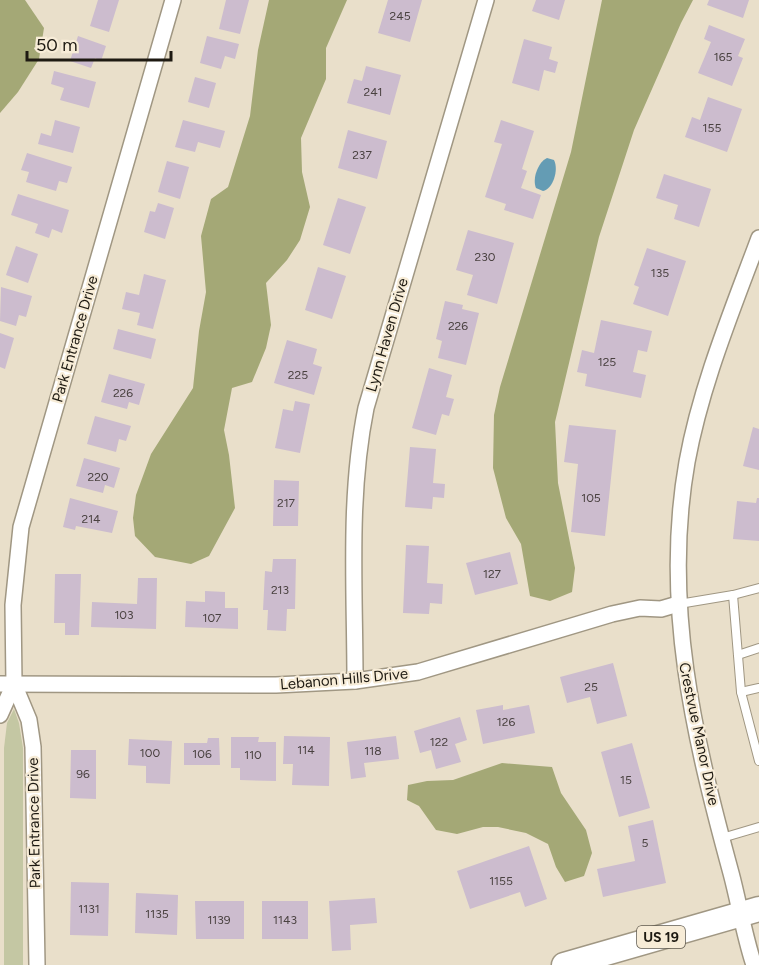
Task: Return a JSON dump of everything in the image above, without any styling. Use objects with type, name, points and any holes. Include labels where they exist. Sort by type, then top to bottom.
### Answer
[{"type":"main road","name":"US 19","points":[[564,965],[750,912]]},
{"type":"street","name":"Park Entrance Drive","points":[[0,715],[7,684],[21,526],[173,0]]},
{"type":"street","name":"Lynn Haven Drive","points":[[355,681],[355,489],[358,446],[366,408],[486,0]]},
{"type":"street","name":"Crestvue Manor Drive","points":[[754,965],[750,912],[722,838],[687,687],[677,577],[680,523],[687,462],[693,435],[707,381],[759,238]]},
{"type":"street","name":"Lebanon Hills Drive","points":[[7,684],[276,685],[355,681],[418,672],[612,614],[640,608],[661,609],[678,604]]},
{"type":"street","name":"Park Entrance Drive","points":[[7,684],[29,720],[33,747],[37,965]]},
{"type":"lane","points":[[678,604],[733,595],[759,588]]},
{"type":"lane","points":[[733,595],[741,693],[759,761]]},
{"type":"lane","points":[[738,655],[759,648]]},
{"type":"lane","points":[[741,693],[759,688]]},
{"type":"lane","points":[[722,838],[759,827]]},
{"type":"green space","points":[[0,0],[25,0],[44,28],[39,59],[18,92],[0,113]]},
{"type":"green space","points":[[269,0],[347,0],[326,48],[326,79],[301,138],[302,172],[310,207],[300,240],[287,260],[266,283],[271,325],[266,348],[252,382],[232,388],[224,430],[235,508],[209,556],[191,564],[155,557],[135,536],[133,518],[136,495],[151,454],[193,388],[206,292],[201,236],[211,199],[228,187],[250,116],[258,50]]},
{"type":"green space","points":[[602,0],[693,0],[634,130],[599,237],[555,422],[558,483],[575,568],[572,592],[550,601],[530,596],[521,544],[506,518],[493,468],[494,415],[500,387],[571,152]]},
{"type":"green space","points":[[14,709],[23,748],[23,965],[4,965],[4,748],[7,723]]},
{"type":"green space","points":[[502,763],[552,767],[561,793],[586,830],[592,853],[584,876],[565,882],[556,867],[548,844],[526,833],[498,827],[483,827],[457,834],[436,830],[419,806],[407,800],[408,785],[427,781],[453,780]]},
{"type":"water","points":[[547,158],[554,160],[555,174],[550,187],[543,191],[536,188],[535,176]]},
{"type":"building","points":[[98,0],[119,0],[109,32],[90,26]]},
{"type":"building","points":[[226,0],[249,0],[240,34],[219,29]]},
{"type":"building","points":[[388,0],[422,0],[410,42],[378,33]]},
{"type":"building","points":[[536,0],[565,0],[559,20],[532,11]]},
{"type":"building","points":[[709,0],[749,0],[743,18],[707,5]]},
{"type":"building","points":[[709,25],[745,39],[738,56],[743,58],[732,86],[698,73],[711,42],[704,39]]},
{"type":"building","points":[[78,36],[106,46],[101,61],[95,58],[91,68],[70,61]]},
{"type":"building","points":[[207,36],[239,44],[235,59],[225,56],[221,69],[200,63]]},
{"type":"building","points":[[524,39],[552,47],[549,59],[558,62],[555,73],[544,70],[539,91],[512,83]]},
{"type":"building","points":[[366,66],[401,75],[390,115],[347,103],[354,79],[362,81]]},
{"type":"building","points":[[54,71],[96,82],[89,108],[60,100],[64,88],[51,84]]},
{"type":"building","points":[[195,77],[216,83],[209,108],[188,102]]},
{"type":"building","points":[[708,97],[742,109],[727,152],[685,137],[692,117],[700,120]]},
{"type":"building","points":[[55,120],[80,127],[73,153],[38,144],[41,133],[51,136]]},
{"type":"building","points":[[183,120],[225,131],[220,148],[198,142],[195,152],[175,147]]},
{"type":"building","points":[[501,120],[534,131],[522,169],[527,171],[521,188],[541,195],[533,219],[504,210],[506,204],[485,197],[502,144],[494,142]]},
{"type":"building","points":[[348,130],[387,141],[377,179],[338,168]]},
{"type":"building","points":[[27,153],[72,167],[67,183],[59,181],[56,191],[26,182],[29,172],[21,170]]},
{"type":"building","points":[[167,161],[189,167],[180,199],[158,192]]},
{"type":"building","points":[[664,174],[711,189],[699,227],[674,219],[678,205],[656,198]]},
{"type":"building","points":[[18,194],[69,210],[62,233],[52,229],[49,238],[35,233],[38,224],[11,215]]},
{"type":"building","points":[[338,198],[366,207],[350,254],[323,245]]},
{"type":"building","points":[[158,203],[174,208],[165,239],[144,232],[150,211],[155,212]]},
{"type":"building","points":[[468,230],[514,243],[497,304],[467,295],[473,275],[456,270]]},
{"type":"building","points":[[16,246],[38,254],[28,283],[6,275]]},
{"type":"building","points":[[647,248],[686,261],[668,316],[633,304],[639,287],[634,285]]},
{"type":"building","points":[[318,267],[346,276],[332,319],[305,310]]},
{"type":"building","points":[[144,274],[166,280],[153,329],[137,325],[140,313],[122,309],[126,292],[139,295]]},
{"type":"building","points":[[1,287],[32,296],[26,317],[19,315],[16,326],[0,321]]},
{"type":"building","points":[[445,301],[463,305],[462,309],[479,313],[466,365],[438,358],[442,341],[436,339]]},
{"type":"building","points":[[601,320],[652,331],[647,352],[638,350],[633,372],[646,375],[641,398],[585,386],[587,374],[577,372],[582,350],[594,353]]},
{"type":"building","points":[[118,329],[156,339],[151,359],[113,349]]},
{"type":"building","points":[[0,333],[14,338],[5,369],[0,367]]},
{"type":"building","points":[[287,340],[317,349],[313,364],[322,367],[314,395],[274,383]]},
{"type":"building","points":[[429,368],[452,375],[446,397],[454,399],[449,416],[442,414],[436,435],[412,428]]},
{"type":"building","points":[[109,374],[145,384],[139,405],[129,402],[127,409],[101,402]]},
{"type":"building","points":[[295,401],[310,404],[300,453],[275,448],[283,409],[293,411]]},
{"type":"building","points":[[95,416],[131,426],[126,441],[119,439],[116,452],[87,444]]},
{"type":"building","points":[[569,425],[616,430],[605,536],[571,532],[578,464],[564,462]]},
{"type":"building","points":[[753,427],[759,429],[759,470],[743,466]]},
{"type":"building","points":[[410,447],[436,449],[433,483],[445,484],[444,498],[433,497],[432,509],[405,507]]},
{"type":"building","points":[[84,458],[120,468],[114,488],[105,485],[103,493],[76,486]]},
{"type":"building","points":[[274,480],[299,481],[298,526],[273,526]]},
{"type":"building","points":[[70,498],[118,511],[112,533],[76,526],[75,530],[63,527]]},
{"type":"building","points":[[759,498],[759,541],[733,539],[737,501],[756,503]]},
{"type":"building","points":[[406,545],[429,546],[427,583],[443,584],[442,604],[430,603],[429,614],[403,613]]},
{"type":"building","points":[[510,552],[518,584],[475,595],[466,563]]},
{"type":"building","points":[[273,559],[296,559],[295,609],[287,609],[286,631],[267,630],[268,610],[263,610],[265,571],[272,572]]},
{"type":"building","points":[[55,574],[81,574],[79,635],[65,635],[65,623],[54,623]]},
{"type":"building","points":[[138,578],[157,578],[156,629],[91,627],[92,602],[137,604]]},
{"type":"building","points":[[205,591],[225,592],[225,608],[238,608],[238,629],[185,627],[186,601],[205,602]]},
{"type":"building","points":[[613,663],[627,716],[597,724],[590,697],[567,703],[560,677]]},
{"type":"building","points":[[503,705],[503,710],[529,705],[535,733],[483,744],[476,710]]},
{"type":"building","points":[[460,717],[467,740],[455,744],[461,762],[436,769],[431,750],[420,753],[414,731]]},
{"type":"building","points":[[284,736],[330,737],[329,786],[292,785],[293,764],[283,764]]},
{"type":"building","points":[[396,736],[399,759],[364,763],[366,777],[351,779],[347,742]]},
{"type":"building","points":[[231,737],[259,737],[258,742],[276,742],[276,781],[240,780],[240,768],[231,768]]},
{"type":"building","points":[[208,738],[219,738],[220,765],[184,765],[184,743],[207,743]]},
{"type":"building","points":[[129,739],[172,741],[170,784],[146,783],[146,766],[128,765]]},
{"type":"building","points":[[632,743],[650,808],[619,817],[601,752]]},
{"type":"building","points":[[71,750],[96,750],[96,799],[70,798]]},
{"type":"building","points":[[653,820],[666,883],[603,897],[597,869],[635,861],[628,826]]},
{"type":"building","points":[[529,846],[547,899],[525,907],[520,892],[470,909],[457,871]]},
{"type":"building","points":[[71,882],[109,883],[108,936],[70,935]]},
{"type":"building","points":[[136,893],[178,895],[177,935],[135,933]]},
{"type":"building","points":[[375,898],[377,923],[350,925],[351,950],[332,951],[329,901]]},
{"type":"building","points":[[195,901],[244,901],[244,939],[196,939]]},
{"type":"building","points":[[262,901],[308,901],[308,939],[262,939]]}]
